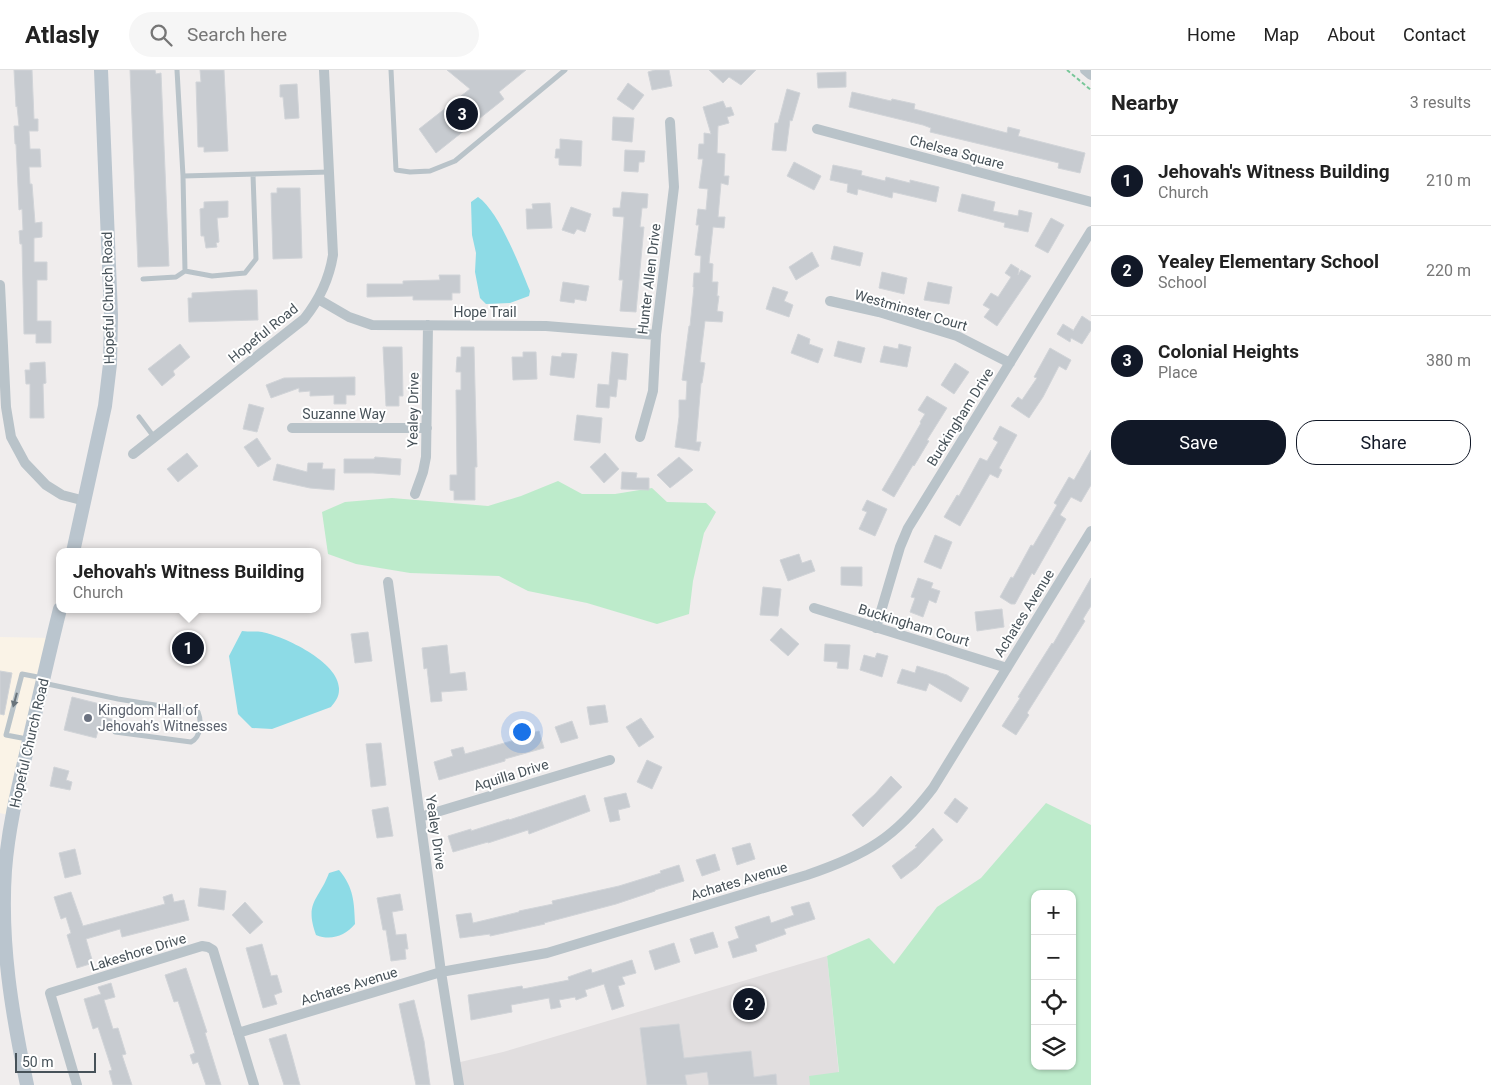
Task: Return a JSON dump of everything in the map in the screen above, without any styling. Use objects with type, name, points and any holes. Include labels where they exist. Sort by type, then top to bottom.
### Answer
[{"type":"main road","name":"Hopeful Church Road","points":[[74,548],[107,394],[111,344],[101,70]]},
{"type":"main road","name":"Hopeful Church Road","points":[[27,1085],[11,1009],[6,968],[2,927],[5,870],[14,807],[59,613]]},
{"type":"street","name":"Hopeful Road","points":[[133,454],[304,318],[318,299],[327,281],[334,255],[324,70]]},
{"type":"street","points":[[1085,70],[1091,75]]},
{"type":"street","name":"Hunter Allen Drive","points":[[640,437],[653,391],[656,335],[674,187],[670,122]]},
{"type":"street","name":"Chelsea Square","points":[[817,129],[1091,202]]},
{"type":"street","name":"Buckingham Drive","points":[[876,628],[900,547],[908,528],[1091,231]]},
{"type":"street","points":[[0,285],[6,407],[11,438],[25,463],[46,485],[62,495],[85,501]]},
{"type":"street","name":"Hope Trail","points":[[318,299],[349,317],[372,325],[546,326],[656,335]]},
{"type":"street","name":"Westminster Court","points":[[830,301],[879,312],[957,336],[1010,362]]},
{"type":"street","name":"Yealey Drive","points":[[415,494],[426,457],[428,325]]},
{"type":"street","name":"Suzanne Way","points":[[292,428],[427,428]]},
{"type":"street","name":"Achates Avenue","points":[[238,1033],[441,972],[547,953],[807,875],[861,854],[894,832],[916,811],[933,788],[1091,531]]},
{"type":"street","name":"Yealey Drive","points":[[388,582],[441,972],[459,1085]]},
{"type":"street","name":"Buckingham Court","points":[[814,608],[1007,668]]},
{"type":"street","name":"Aquilla Drive","points":[[420,817],[610,760]]},
{"type":"street","name":"Lakeshore Drive","points":[[77,1085],[50,993],[202,946],[208,946],[213,950],[254,1085]]},
{"type":"lane","points":[[178,70],[185,272]]},
{"type":"lane","points":[[391,70],[396,170],[410,172],[430,170],[455,161],[565,70]]},
{"type":"lane","points":[[183,176],[330,172]]},
{"type":"lane","points":[[143,279],[176,277],[185,272],[212,276],[245,273],[256,258],[253,175]]},
{"type":"lane","points":[[139,417],[154,437]]},
{"type":"lane","points":[[29,739],[6,735],[22,674],[118,699],[198,712],[200,716],[199,733],[191,742],[115,732]]},
{"type":"path","points":[[1067,70],[1091,90]]},
{"type":"shaded area","points":[[0,637],[53,638],[12,816],[0,813]]},
{"type":"shaded area","points":[[827,956],[840,1085],[459,1085],[456,1063],[503,1052]]},
{"type":"green space","points":[[558,481],[582,494],[615,494],[652,488],[667,502],[706,503],[716,512],[704,533],[693,581],[689,614],[657,624],[587,603],[528,591],[499,576],[410,573],[356,564],[328,554],[322,512],[345,502],[392,498],[488,506],[521,496]]},
{"type":"green space","points":[[1046,803],[1091,825],[1091,1085],[810,1085],[809,1076],[839,1072],[827,956],[869,938],[894,964],[937,907],[981,878]]},
{"type":"water","points":[[478,197],[494,214],[508,240],[530,291],[529,296],[510,303],[486,304],[480,298],[475,272],[476,253],[472,235],[471,202]]},
{"type":"water","points":[[242,631],[262,632],[284,639],[310,652],[321,661],[331,670],[337,680],[338,695],[331,707],[272,729],[252,728],[238,714],[229,656]]},
{"type":"water","points":[[339,870],[350,889],[355,924],[347,932],[337,936],[322,937],[316,935],[312,908],[329,873]]},
{"type":"building","points":[[14,70],[32,70],[34,119],[38,119],[38,131],[29,131],[30,149],[40,149],[41,167],[29,167],[30,184],[32,184],[35,223],[42,222],[42,237],[34,238],[34,262],[47,262],[47,280],[37,280],[37,321],[51,321],[51,343],[36,343],[36,334],[24,334],[22,244],[20,244],[19,231],[23,230],[22,209],[19,210],[15,144],[14,126],[19,126]]},
{"type":"building","points":[[130,70],[155,70],[156,74],[161,73],[169,266],[138,267]]},
{"type":"building","points":[[200,70],[224,70],[228,151],[204,152],[204,147],[198,147],[196,82],[201,82]]},
{"type":"building","points":[[447,70],[526,70],[499,92],[504,99],[436,153],[419,129],[470,89]]},
{"type":"building","points":[[669,70],[672,86],[652,90],[648,72]]},
{"type":"building","points":[[709,70],[756,70],[741,85],[729,77],[723,83]]},
{"type":"building","points":[[846,72],[846,87],[818,88],[817,73]]},
{"type":"building","points":[[628,83],[644,95],[633,110],[617,99]]},
{"type":"building","points":[[297,84],[299,118],[285,119],[283,97],[280,97],[280,85]]},
{"type":"building","points":[[787,89],[800,93],[792,121],[790,120],[786,151],[772,150],[775,123],[778,123]]},
{"type":"building","points":[[852,92],[891,101],[892,99],[915,104],[914,109],[1007,133],[1008,127],[1020,130],[1018,136],[1085,153],[1080,173],[1058,168],[1059,163],[930,132],[931,128],[923,125],[849,107]]},
{"type":"building","points":[[723,101],[726,108],[731,107],[734,115],[727,117],[729,123],[718,126],[717,153],[725,154],[724,176],[729,176],[728,185],[721,183],[718,217],[725,217],[724,228],[713,227],[709,263],[713,264],[712,282],[718,282],[717,311],[723,312],[722,322],[705,321],[700,362],[705,363],[701,383],[696,442],[701,442],[699,451],[675,447],[679,400],[686,400],[687,381],[682,380],[690,326],[694,273],[700,273],[701,256],[695,255],[699,225],[696,225],[698,209],[706,210],[708,189],[699,188],[703,159],[698,159],[699,144],[704,144],[704,133],[711,134],[703,107]]},
{"type":"building","points":[[613,117],[634,118],[632,142],[612,140]]},
{"type":"building","points":[[560,139],[582,141],[581,166],[559,165],[559,158],[555,158],[556,149],[560,149]]},
{"type":"building","points":[[625,150],[645,151],[644,162],[639,162],[638,172],[624,171]]},
{"type":"building","points":[[794,162],[821,176],[814,190],[787,176]]},
{"type":"building","points":[[833,165],[862,171],[861,175],[885,181],[886,177],[910,183],[910,180],[939,187],[936,202],[893,192],[892,198],[858,189],[857,195],[847,192],[848,184],[830,180]]},
{"type":"building","points":[[277,188],[300,188],[302,258],[273,259],[271,193],[277,193]]},
{"type":"building","points":[[622,192],[648,194],[647,208],[642,208],[640,227],[644,227],[636,312],[620,311],[623,280],[619,280],[624,217],[613,216],[613,208],[620,208]]},
{"type":"building","points":[[962,194],[995,202],[993,211],[1018,216],[1019,210],[1032,213],[1028,232],[1004,227],[1005,223],[958,211]]},
{"type":"building","points":[[228,201],[228,217],[217,218],[219,242],[216,243],[217,247],[206,248],[204,236],[201,236],[200,209],[204,208],[204,202]]},
{"type":"building","points":[[550,203],[552,228],[527,229],[526,209],[533,209],[532,204]]},
{"type":"building","points":[[571,207],[591,214],[585,232],[577,229],[574,234],[562,230]]},
{"type":"building","points":[[1051,218],[1064,225],[1048,253],[1035,246]]},
{"type":"building","points":[[834,246],[863,253],[860,266],[831,259]]},
{"type":"building","points":[[812,252],[819,266],[796,280],[789,267]]},
{"type":"building","points":[[1011,264],[1019,269],[1018,275],[1021,270],[1031,276],[997,326],[984,317],[990,309],[983,305],[991,293],[998,297],[1011,277],[1005,273]]},
{"type":"building","points":[[882,272],[907,278],[904,294],[879,288]]},
{"type":"building","points":[[439,275],[460,275],[460,293],[452,293],[452,300],[413,300],[413,296],[367,297],[367,284],[403,284],[403,281],[440,280]]},
{"type":"building","points":[[563,282],[589,286],[586,301],[575,299],[574,303],[560,301]]},
{"type":"building","points":[[928,282],[952,287],[949,304],[924,300]]},
{"type":"building","points":[[773,287],[788,292],[784,301],[793,305],[789,317],[766,309]]},
{"type":"building","points":[[257,290],[258,320],[189,322],[188,298],[192,298],[192,293]]},
{"type":"building","points":[[1082,316],[1091,322],[1091,330],[1082,344],[1071,338],[1070,342],[1057,334],[1063,324],[1073,331]]},
{"type":"building","points":[[798,334],[810,339],[809,344],[823,349],[818,363],[791,353]]},
{"type":"building","points":[[838,341],[865,348],[861,363],[834,356]]},
{"type":"building","points":[[180,344],[190,357],[173,371],[175,375],[162,386],[148,369]]},
{"type":"building","points":[[899,344],[911,347],[907,367],[880,362],[884,346],[898,349]]},
{"type":"building","points":[[383,347],[402,347],[403,396],[399,396],[399,406],[386,406]]},
{"type":"building","points":[[461,347],[474,347],[477,467],[475,467],[475,500],[454,500],[454,491],[450,490],[450,475],[457,475],[456,390],[461,390],[461,372],[456,372],[457,357],[461,357]]},
{"type":"building","points":[[1050,348],[1071,360],[1066,370],[1059,366],[1043,397],[1029,418],[1011,406],[1018,397],[1022,400],[1037,378],[1034,377]]},
{"type":"building","points":[[523,352],[536,352],[537,379],[513,380],[512,357],[523,357]]},
{"type":"building","points":[[612,352],[628,354],[626,380],[618,379],[616,397],[610,396],[609,408],[596,407],[598,384],[609,385]]},
{"type":"building","points":[[562,353],[577,354],[574,378],[550,375],[552,356],[561,357]]},
{"type":"building","points":[[45,362],[46,383],[43,384],[44,418],[30,418],[30,384],[26,384],[25,370],[30,370],[30,363]]},
{"type":"building","points":[[955,363],[969,372],[954,394],[941,385]]},
{"type":"building","points":[[355,377],[355,395],[346,395],[346,404],[334,404],[334,395],[310,396],[310,391],[299,392],[299,388],[271,398],[266,385],[284,378]]},
{"type":"building","points":[[927,396],[947,408],[894,497],[882,490],[921,423],[925,414],[918,410]]},
{"type":"building","points":[[249,404],[264,408],[257,432],[243,429]]},
{"type":"building","points":[[577,415],[602,418],[600,443],[574,440]]},
{"type":"building","points":[[1000,426],[1017,435],[999,468],[1002,470],[998,478],[990,474],[960,526],[944,517],[957,495],[959,496],[980,458],[987,461],[998,442],[993,439]]},
{"type":"building","points":[[257,438],[271,459],[258,467],[244,447]]},
{"type":"building","points":[[1091,450],[1091,485],[1081,502],[1071,497],[1060,515],[1066,519],[1034,575],[1032,573],[1015,604],[1011,604],[1000,597],[1057,505],[1054,503],[1069,477],[1074,480]]},
{"type":"building","points":[[187,453],[198,466],[178,482],[167,469]]},
{"type":"building","points":[[605,453],[619,469],[604,483],[590,467]]},
{"type":"building","points":[[375,457],[401,459],[400,475],[344,473],[344,459],[374,459]]},
{"type":"building","points":[[679,457],[693,470],[670,488],[657,475]]},
{"type":"building","points":[[308,463],[323,463],[322,469],[335,469],[334,490],[310,488],[273,480],[277,464],[307,472]]},
{"type":"building","points":[[622,472],[637,473],[636,478],[649,478],[649,490],[621,489]]},
{"type":"building","points":[[867,500],[887,509],[875,536],[859,529],[867,512],[862,510]]},
{"type":"building","points":[[935,535],[952,542],[941,569],[924,562]]},
{"type":"building","points":[[799,554],[802,563],[811,560],[815,571],[788,581],[780,560]]},
{"type":"building","points":[[841,567],[862,567],[862,586],[841,585]]},
{"type":"building","points":[[918,578],[933,583],[931,588],[940,591],[936,603],[929,600],[923,617],[910,612],[915,598],[911,597]]},
{"type":"building","points":[[1091,578],[1091,606],[1083,619],[1085,621],[1027,713],[1029,715],[1016,735],[1002,726]]},
{"type":"building","points":[[763,587],[781,589],[778,616],[760,615]]},
{"type":"building","points":[[1002,609],[1004,627],[977,631],[975,612]]},
{"type":"building","points":[[781,628],[799,644],[788,656],[770,640]]},
{"type":"building","points":[[368,632],[372,661],[355,663],[351,634]]},
{"type":"building","points":[[181,633],[199,637],[194,663],[176,660]]},
{"type":"building","points":[[825,644],[850,645],[848,669],[837,668],[838,662],[824,661]]},
{"type":"building","points":[[447,645],[450,674],[465,672],[467,690],[441,692],[442,701],[431,702],[427,668],[424,669],[422,648]]},
{"type":"building","points":[[877,653],[888,656],[882,677],[860,670],[864,655],[875,658]]},
{"type":"building","points":[[917,666],[947,675],[969,688],[961,702],[929,683],[926,691],[897,683],[902,669],[915,673]]},
{"type":"building","points":[[0,671],[12,673],[4,715],[0,714]]},
{"type":"building","name":"Kingdom Hall of Jehovah’s Witnesses","points":[[72,697],[104,705],[101,716],[115,720],[112,729],[99,727],[96,738],[64,730]]},
{"type":"building","points":[[605,705],[608,722],[590,725],[587,707]]},
{"type":"building","points":[[641,718],[654,737],[639,747],[626,727]]},
{"type":"building","points":[[572,721],[578,738],[561,743],[555,727]]},
{"type":"building","points":[[539,731],[544,748],[439,780],[434,762],[453,756],[451,750],[463,747],[465,754]]},
{"type":"building","points":[[381,743],[386,785],[371,787],[366,744]]},
{"type":"building","points":[[647,760],[662,767],[652,789],[637,782]]},
{"type":"building","points":[[54,767],[69,771],[66,780],[72,782],[70,790],[50,786]]},
{"type":"building","points":[[891,776],[902,787],[863,827],[852,815]]},
{"type":"building","points":[[626,793],[630,807],[618,810],[620,820],[610,822],[604,798]]},
{"type":"building","points":[[585,795],[590,811],[529,834],[528,830],[453,852],[448,836],[509,820]]},
{"type":"building","points":[[955,798],[968,808],[957,823],[944,813]]},
{"type":"building","points":[[388,807],[393,836],[377,838],[372,810]]},
{"type":"building","points":[[933,828],[943,840],[917,867],[901,879],[892,866],[917,847],[915,846]]},
{"type":"building","points":[[750,843],[755,859],[737,865],[732,848]]},
{"type":"building","points":[[75,849],[81,874],[65,878],[59,853]]},
{"type":"building","points":[[715,854],[720,870],[702,876],[696,860]]},
{"type":"building","points":[[679,865],[684,881],[616,904],[545,924],[490,936],[490,934],[460,938],[456,915],[471,913],[473,923],[553,904],[552,901],[619,886],[661,873],[660,871]]},
{"type":"building","points":[[200,888],[226,891],[224,910],[198,906]]},
{"type":"building","points":[[71,892],[83,926],[165,904],[163,897],[172,894],[174,902],[184,900],[189,920],[122,937],[120,929],[86,939],[93,963],[77,968],[67,935],[71,933],[66,917],[61,919],[54,897]]},
{"type":"building","points":[[400,894],[403,910],[392,912],[396,935],[406,934],[408,949],[405,949],[406,959],[391,961],[386,930],[383,930],[377,898]]},
{"type":"building","points":[[245,902],[263,922],[250,934],[232,915]]},
{"type":"building","points":[[809,902],[815,919],[784,929],[786,934],[755,945],[757,951],[733,958],[728,942],[739,938],[735,927],[769,916],[771,923],[794,915],[791,907]]},
{"type":"building","points":[[713,932],[718,947],[695,954],[690,939]]},
{"type":"building","points":[[674,943],[680,962],[655,970],[649,951]]},
{"type":"building","points":[[262,944],[271,976],[277,975],[282,992],[274,995],[277,1004],[263,1008],[246,948]]},
{"type":"building","points":[[632,960],[636,973],[622,977],[625,984],[618,986],[624,1006],[612,1010],[604,984],[585,990],[587,996],[576,1000],[575,997],[559,1000],[561,1007],[551,1009],[549,998],[511,1005],[512,1012],[471,1020],[468,995],[522,986],[523,989],[569,980],[568,977],[591,969],[592,973]]},
{"type":"building","points":[[186,968],[207,1032],[205,1033],[221,1085],[206,1085],[198,1062],[193,1064],[190,1055],[195,1053],[178,1001],[174,1002],[165,975]]},
{"type":"building","points":[[111,983],[115,997],[104,1000],[113,1029],[118,1028],[126,1054],[122,1055],[132,1085],[113,1085],[109,1071],[112,1070],[98,1027],[93,1029],[84,999],[101,994],[98,987]]},
{"type":"building","points":[[414,1000],[424,1041],[430,1085],[416,1085],[399,1004]]},
{"type":"building","points":[[679,1024],[684,1058],[751,1051],[754,1077],[776,1074],[777,1085],[709,1085],[707,1072],[685,1075],[687,1085],[647,1085],[640,1028]]},
{"type":"building","points":[[286,1034],[300,1085],[284,1085],[269,1039]]},
{"type":"place","name":"Colonial Heights","points":[[462,114]]},
{"type":"place","name":"Jehovah's Witness Building","points":[[188,648]]},
{"type":"place","name":"Kingdom Hall of Jehovah’s Witnesses","points":[[88,718]]},
{"type":"place","name":"Yealey Elementary School","points":[[749,1004]]}]
